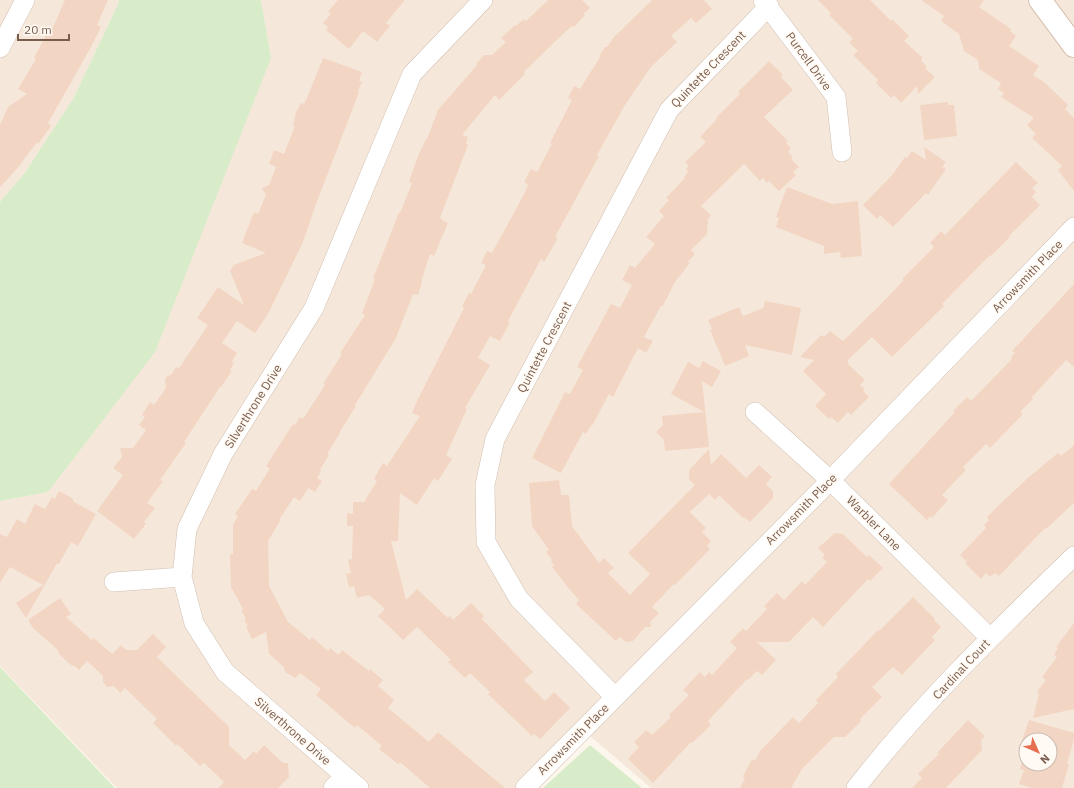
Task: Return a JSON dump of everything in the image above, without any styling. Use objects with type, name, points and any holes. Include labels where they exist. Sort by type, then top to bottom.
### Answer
[{"type":"street","points":[[0,48],[25,0]]},
{"type":"street","name":"Silverthrone Drive","points":[[346,784],[225,672],[194,623],[182,577],[187,529],[223,454],[314,308],[412,74],[483,0]]},
{"type":"street","points":[[1040,0],[1074,46]]},
{"type":"street","name":"Purcell Drive","points":[[766,3],[836,97],[842,152]]},
{"type":"street","name":"Quintette Crescent","points":[[615,697],[519,598],[486,542],[485,485],[495,438],[669,110],[766,3]]},
{"type":"street","name":"Arrowsmith Place","points":[[525,788],[830,480],[1074,227]]},
{"type":"street","name":"Warbler Lane","points":[[755,412],[830,480],[990,638]]},
{"type":"street","name":"Cardinal Court","points":[[856,788],[891,744],[990,638],[1074,556]]},
{"type":"street","points":[[114,582],[182,577]]},
{"type":"shaded area","points":[[0,0],[118,0],[119,2],[73,99],[24,174],[0,202]]},
{"type":"shaded area","points":[[261,0],[1074,0],[1074,788],[651,788],[590,736],[535,788],[117,788],[0,666],[0,501],[48,492],[271,58]]},
{"type":"green space","points":[[118,0],[261,0],[271,58],[155,352],[48,492],[0,501],[0,202],[24,174],[73,99],[119,2]]},
{"type":"green space","points":[[0,667],[115,788],[0,788]]},
{"type":"green space","points":[[590,745],[642,788],[543,788]]},
{"type":"building","points":[[65,0],[108,0],[97,25],[101,27],[48,123],[51,126],[38,144],[37,142],[16,170],[0,187],[0,125],[8,107],[27,94],[18,89],[36,59],[34,58],[46,35],[49,36]]},
{"type":"building","points":[[338,0],[405,0],[386,23],[390,26],[377,42],[363,31],[349,49],[326,30],[328,27],[323,23],[331,14],[328,12]]},
{"type":"building","points":[[548,0],[582,0],[590,8],[584,13],[585,15],[574,27],[572,26],[564,33],[524,72],[525,74],[499,100],[495,95],[462,135],[468,137],[466,144],[468,145],[440,218],[448,223],[434,256],[430,254],[418,295],[413,294],[396,338],[327,454],[329,455],[317,478],[322,481],[315,492],[308,488],[300,501],[294,497],[279,520],[280,521],[268,541],[269,586],[288,622],[310,640],[312,637],[328,651],[330,648],[339,655],[342,650],[369,671],[370,669],[383,680],[378,686],[394,700],[388,708],[429,742],[438,732],[505,788],[430,788],[400,762],[398,764],[379,749],[382,746],[357,725],[355,728],[316,695],[321,689],[300,673],[295,678],[285,672],[284,667],[269,654],[266,632],[252,639],[246,627],[248,626],[244,620],[246,619],[241,610],[243,609],[231,587],[230,554],[233,554],[233,525],[238,516],[235,514],[252,489],[256,491],[270,468],[266,466],[293,424],[295,425],[300,417],[303,419],[325,385],[323,384],[342,354],[340,353],[365,315],[362,313],[375,279],[373,279],[412,183],[409,182],[418,156],[427,139],[438,110],[484,55],[492,55],[506,42],[501,38],[515,25],[516,26],[524,19],[526,21]]},
{"type":"building","points":[[652,0],[704,0],[712,9],[696,23],[691,18],[671,36],[677,42],[651,67],[625,105],[597,155],[599,156],[555,237],[558,238],[544,262],[541,259],[508,321],[510,322],[500,341],[490,336],[478,358],[490,365],[465,408],[467,409],[446,455],[452,459],[438,481],[434,478],[417,505],[400,493],[398,541],[391,541],[406,600],[417,589],[448,618],[450,616],[453,620],[471,603],[484,616],[482,619],[533,672],[524,680],[545,701],[554,692],[570,708],[540,739],[534,734],[532,736],[488,694],[490,692],[470,673],[465,678],[448,662],[451,660],[417,627],[403,640],[378,616],[385,609],[369,595],[357,598],[354,586],[349,587],[346,574],[351,573],[348,560],[352,559],[353,526],[347,526],[347,513],[353,514],[353,502],[364,502],[377,481],[374,479],[383,463],[387,466],[420,416],[412,413],[464,308],[462,306],[469,293],[471,294],[486,265],[481,263],[487,251],[492,253],[523,196],[528,185],[524,182],[531,169],[537,172],[552,144],[550,143],[572,100],[568,98],[574,86],[580,89],[605,47],[607,47],[613,38]]},
{"type":"building","points":[[818,0],[870,0],[909,36],[904,41],[923,58],[921,60],[927,67],[925,68],[935,77],[918,94],[917,86],[901,103],[894,95],[891,98],[876,83],[878,80],[853,55],[858,51],[849,42],[853,39],[829,15],[831,13]]},
{"type":"building","points":[[921,0],[984,0],[979,7],[1011,29],[1010,31],[1016,36],[1009,46],[1039,66],[1033,75],[1045,83],[1068,105],[1065,109],[1074,118],[1074,191],[1058,170],[1062,166],[1032,138],[1036,134],[1027,125],[1034,118],[1001,97],[1004,93],[998,89],[1001,83],[979,69],[978,60],[964,51],[959,34],[941,21],[944,16]]},
{"type":"building","points":[[323,58],[362,72],[359,81],[362,82],[303,242],[268,314],[255,333],[237,321],[222,343],[237,353],[232,361],[234,363],[230,370],[232,371],[184,442],[186,443],[160,480],[163,481],[147,503],[155,508],[144,522],[146,524],[134,539],[97,511],[123,475],[113,468],[122,457],[120,448],[133,448],[146,430],[139,425],[145,417],[142,415],[150,402],[154,405],[166,388],[165,380],[167,376],[171,375],[176,367],[179,368],[208,325],[197,318],[218,287],[244,305],[230,271],[234,265],[266,253],[242,243],[254,212],[258,214],[266,195],[262,188],[269,185],[276,167],[269,164],[274,150],[284,154],[295,126],[293,126],[296,112],[301,103],[304,104],[307,98]]},
{"type":"building","points":[[769,61],[783,75],[781,77],[793,90],[764,117],[788,141],[786,143],[791,148],[788,152],[793,157],[791,159],[799,167],[793,172],[796,175],[779,191],[769,181],[767,183],[763,178],[760,181],[744,164],[701,206],[711,215],[708,219],[707,234],[691,250],[695,254],[675,282],[663,306],[661,306],[644,337],[653,341],[646,353],[638,348],[613,397],[609,394],[592,426],[591,425],[586,434],[583,432],[561,473],[532,458],[565,392],[570,394],[583,370],[577,367],[611,304],[620,308],[632,285],[622,280],[630,265],[635,268],[655,244],[646,237],[664,216],[659,211],[669,200],[666,198],[685,178],[684,177],[688,172],[686,169],[689,166],[685,162],[706,142],[700,137],[717,119],[716,118],[740,94],[738,92]]},
{"type":"building","points":[[948,102],[948,105],[954,105],[957,136],[924,140],[920,105]]},
{"type":"building","points":[[924,147],[946,162],[942,167],[946,169],[928,195],[926,193],[893,227],[880,215],[877,219],[863,205],[893,174],[905,157],[907,158],[912,151],[926,160]]},
{"type":"building","points":[[1016,162],[1038,183],[1032,188],[1036,192],[1032,197],[1040,205],[942,304],[944,306],[892,357],[872,337],[847,361],[849,363],[848,364],[865,380],[860,385],[865,389],[863,391],[869,397],[851,415],[848,412],[838,423],[831,417],[829,419],[815,406],[826,394],[803,371],[814,360],[800,357],[821,335],[824,337],[830,331],[843,341],[879,306],[904,280],[902,279],[934,247],[930,243],[941,231],[945,235]]},
{"type":"building","points":[[787,187],[832,204],[858,201],[862,256],[841,258],[840,252],[824,254],[824,246],[776,227],[779,218],[776,217]]},
{"type":"building","points":[[1074,284],[1074,367],[1066,360],[1020,412],[1023,414],[990,448],[986,444],[963,467],[966,470],[942,495],[948,500],[932,518],[930,516],[927,520],[889,484],[955,412],[953,411],[967,397],[971,401],[1012,359],[1011,357],[1015,353],[1012,351]]},
{"type":"building","points":[[765,301],[801,308],[792,355],[745,345],[749,356],[725,366],[710,330],[712,329],[708,320],[739,307],[743,316],[763,308]]},
{"type":"building","points":[[703,361],[721,371],[712,387],[702,381],[709,447],[665,451],[664,440],[656,432],[663,425],[662,416],[704,412],[671,394],[688,362],[699,368]]},
{"type":"building","points":[[1074,445],[1074,503],[1046,529],[1045,528],[999,576],[995,573],[990,577],[986,573],[981,579],[965,563],[967,562],[960,555],[986,528],[984,525],[989,520],[987,517],[1001,503],[1058,453],[1061,456]]},
{"type":"building","points":[[709,449],[711,465],[721,454],[746,478],[759,465],[772,477],[766,484],[773,491],[773,498],[750,522],[744,517],[743,518],[719,495],[715,500],[709,494],[690,512],[706,528],[702,532],[711,541],[707,546],[710,549],[652,607],[659,613],[650,622],[651,627],[645,627],[633,641],[626,642],[620,637],[616,641],[576,604],[579,600],[552,567],[554,566],[551,561],[552,560],[546,552],[549,550],[532,526],[529,483],[559,480],[561,495],[569,495],[572,526],[599,563],[604,558],[614,568],[608,573],[630,595],[650,574],[628,553],[695,485],[689,479],[689,470]]},
{"type":"building","points":[[59,491],[72,498],[74,502],[96,514],[78,546],[71,542],[59,564],[57,563],[26,618],[16,603],[43,585],[10,567],[0,583],[0,534],[7,537],[17,519],[25,524],[35,504],[45,509],[52,497],[55,499]]},
{"type":"building","points":[[835,533],[843,534],[867,557],[869,555],[883,568],[870,581],[868,579],[823,627],[813,617],[789,642],[757,642],[776,660],[762,675],[757,671],[748,680],[747,679],[708,721],[711,725],[692,743],[691,742],[653,783],[628,759],[639,747],[634,742],[646,730],[652,735],[671,717],[669,715],[689,695],[683,690],[700,672],[705,677],[709,672],[712,675],[737,648],[730,642],[743,628],[746,631],[767,609],[764,606],[777,593],[784,600],[802,581],[805,585],[827,562],[822,558],[825,555],[818,548]]},
{"type":"building","points":[[913,597],[941,627],[932,637],[935,640],[902,675],[893,667],[872,687],[882,697],[860,719],[861,721],[845,737],[834,737],[802,769],[791,788],[740,788],[745,778],[743,776],[752,759],[755,761],[760,751],[793,717],[799,723],[818,703],[816,700],[838,677],[836,674],[878,630],[879,631]]},
{"type":"building","points":[[60,598],[71,614],[66,617],[92,640],[94,638],[112,654],[121,645],[126,650],[137,650],[153,634],[166,647],[157,657],[229,727],[229,745],[245,760],[254,751],[256,754],[264,745],[283,763],[288,763],[289,777],[278,788],[218,788],[224,782],[204,763],[200,766],[177,744],[176,746],[153,723],[157,719],[125,688],[120,693],[114,686],[107,687],[103,682],[103,676],[87,661],[79,670],[75,666],[71,665],[59,654],[58,650],[33,628],[28,620]]},
{"type":"building","points":[[1074,623],[1074,709],[1033,718],[1039,694],[1037,692],[1046,680],[1042,677],[1057,657],[1054,655],[1058,648],[1056,647]]},
{"type":"building","points":[[968,720],[985,736],[981,740],[982,750],[946,788],[912,788],[922,778],[918,774],[939,754],[937,753]]},
{"type":"building","points":[[1029,720],[1074,733],[1074,739],[1067,763],[1069,764],[1062,788],[1032,788],[1019,784],[1023,772],[1058,772],[1058,732],[1025,732]]}]
